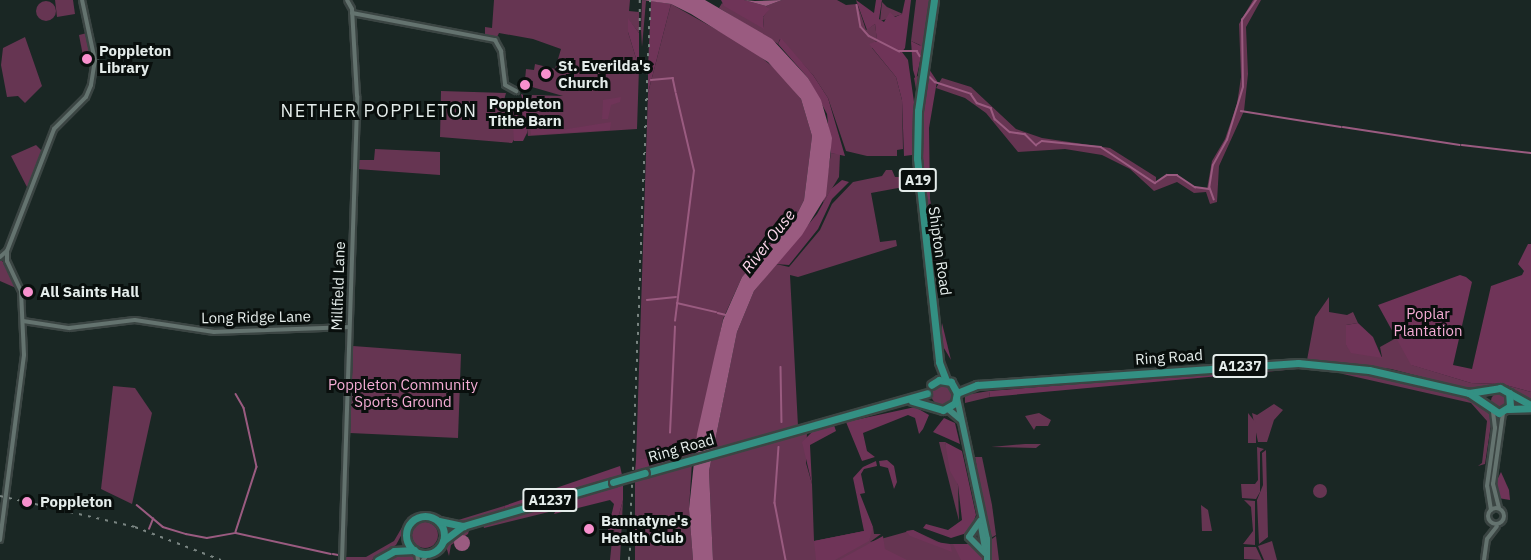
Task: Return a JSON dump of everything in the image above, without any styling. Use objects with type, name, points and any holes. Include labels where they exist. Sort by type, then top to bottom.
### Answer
[{"type":"highway","name":"Shipton Road","points":[[932,382],[939,362],[938,345],[917,158],[918,111],[934,0]]},
{"type":"highway","points":[[938,345],[945,373],[957,397]]},
{"type":"highway","name":"Shipton Road","points":[[939,362],[951,382]]},
{"type":"highway","name":"Ring Road","points":[[951,382],[986,385],[1298,363],[1369,370],[1468,393],[1490,392]]},
{"type":"highway","points":[[892,404],[923,391],[932,382],[951,382]]},
{"type":"highway","points":[[932,382],[927,393],[932,405],[948,409],[964,392],[986,385]]},
{"type":"highway","name":"Ring Road","points":[[957,397],[977,385]]},
{"type":"highway","name":"A1237","points":[[1490,392],[1500,388],[1531,407]]},
{"type":"highway","points":[[1490,392],[1490,408]]},
{"type":"highway","points":[[1506,410],[1511,398],[1507,392]]},
{"type":"highway","name":"Ring Road","points":[[443,541],[463,526],[666,466],[909,401],[927,393]]},
{"type":"highway","name":"Ring Road","points":[[1468,393],[1490,408]]},
{"type":"highway","name":"Ring Road","points":[[909,401],[932,405]]},
{"type":"highway","name":"A1237","points":[[1490,408],[1506,410],[1531,407]]},
{"type":"highway","name":"A1237","points":[[378,560],[394,551],[406,534],[410,523],[420,517],[438,521]]},
{"type":"highway","points":[[438,521],[443,541]]},
{"type":"highway","name":"Ring Road","points":[[438,521],[463,526]]},
{"type":"highway","points":[[406,534],[416,554]]},
{"type":"highway","name":"A1237","points":[[394,551],[429,553],[443,541]]},
{"type":"main road","points":[[957,397],[987,558]]},
{"type":"main road","points":[[948,409],[960,419]]},
{"type":"main road","points":[[981,522],[969,537],[987,558]]},
{"type":"street","points":[[7,261],[0,258],[12,242],[50,136],[86,97],[92,85],[94,61],[82,0]]},
{"type":"street","name":"Millfield Lane","points":[[342,560],[357,96],[352,14],[347,0]]},
{"type":"street","points":[[352,14],[495,40],[501,51],[506,85],[516,91]]},
{"type":"street","points":[[0,540],[22,376],[21,291],[7,261],[7,251]]},
{"type":"street","name":"Long Ridge Lane","points":[[23,321],[77,328],[135,320],[214,332],[349,327]]},
{"type":"street","points":[[1484,560],[1490,533],[1491,510],[1487,486],[1495,428],[1490,408]]},
{"type":"street","points":[[1490,533],[1505,517],[1499,508],[1493,484],[1499,422],[1506,410]]},
{"type":"street","points":[[1491,510],[1499,508]]},
{"type":"street","points":[[1490,521],[1499,524]]},
{"type":"street","points":[[423,560],[429,553]]},
{"type":"green space","points":[[55,0],[73,0],[75,14],[57,17]]},
{"type":"green space","points":[[494,0],[630,0],[629,11],[639,12],[639,33],[628,19],[628,32],[639,68],[637,129],[528,136],[526,122],[532,95],[563,96],[532,87],[533,81],[525,80],[526,69],[534,70],[535,64],[555,69],[561,49],[533,39],[499,33],[496,39],[485,36],[485,27],[492,28]]},
{"type":"green space","points":[[642,0],[646,1],[642,47],[641,30]]},
{"type":"green space","points":[[721,0],[744,0],[766,6],[770,9],[763,17],[764,29],[724,6]]},
{"type":"green space","points":[[782,0],[837,0],[846,5],[857,4],[856,0],[866,30],[875,24],[877,39],[872,48],[896,77],[902,100],[903,149],[897,150],[897,156],[867,156],[846,151],[828,98],[813,75],[780,39],[778,44],[719,8],[722,3],[764,28],[763,17],[769,9],[766,6]]},
{"type":"green space","points":[[856,0],[874,13],[876,0],[882,0],[879,19],[884,22],[890,12],[895,17],[902,14],[905,0],[911,0],[905,48],[902,52],[908,60],[914,102],[912,155],[904,156],[902,100],[896,77],[869,44],[877,41],[875,24],[867,30]]},
{"type":"green space","points":[[916,0],[931,0],[918,101],[914,78],[918,76],[923,53],[920,45],[911,41]]},
{"type":"green space","points":[[1253,0],[1261,0],[1246,27],[1248,74],[1244,111],[1219,166],[1217,202],[1210,204],[1206,192],[1194,193],[1177,182],[1154,191],[1130,169],[1102,155],[1065,149],[1018,152],[986,113],[965,98],[936,88],[942,78],[971,87],[1016,129],[1042,138],[1110,148],[1156,177],[1156,183],[1167,175],[1177,175],[1195,187],[1207,189],[1212,161],[1225,139],[1237,104],[1241,77],[1239,24]]},
{"type":"green space","points":[[42,1],[50,1],[56,7],[56,15],[50,21],[42,21],[36,15],[36,7]]},
{"type":"green space","points":[[651,1],[671,4],[648,93],[648,67]]},
{"type":"green space","points":[[882,2],[887,7],[903,14],[880,21]]},
{"type":"green space","points":[[671,4],[751,49],[778,71],[801,99],[812,136],[804,200],[796,216],[742,277],[723,319],[695,453],[679,459],[681,445],[668,456],[641,462],[636,460],[648,93]]},
{"type":"green space","points":[[628,18],[639,33],[639,68],[628,32]]},
{"type":"green space","points":[[87,33],[91,54],[83,56],[79,35]]},
{"type":"green space","points":[[25,37],[42,86],[25,103],[18,96],[7,97],[1,65],[3,48]]},
{"type":"green space","points":[[781,38],[813,75],[828,98],[845,156],[831,153],[827,114],[808,78],[778,44]]},
{"type":"green space","points":[[911,41],[923,47],[916,80],[913,70]]},
{"type":"green space","points":[[929,69],[937,81],[929,128],[930,199],[922,199],[922,124]]},
{"type":"green space","points":[[441,91],[506,93],[503,104],[505,108],[513,109],[515,138],[512,143],[440,137]]},
{"type":"green space","points":[[521,94],[529,97],[527,133],[523,141],[514,141],[512,112],[523,102]]},
{"type":"green space","points":[[621,97],[620,102],[611,105],[608,119],[602,119],[603,100]]},
{"type":"green space","points":[[611,122],[610,130],[531,135],[530,126],[561,130]]},
{"type":"green space","points":[[36,145],[42,151],[29,191],[11,156]]},
{"type":"green space","points":[[375,149],[440,152],[440,175],[357,169],[358,160],[374,160]]},
{"type":"green space","points":[[831,153],[840,154],[839,177],[823,203]]},
{"type":"green space","points":[[886,170],[892,170],[895,177],[907,177],[909,186],[871,193],[880,242],[896,240],[897,246],[798,277],[790,275],[798,426],[752,439],[754,444],[807,431],[806,463],[812,484],[814,541],[864,531],[869,534],[873,527],[874,534],[881,534],[870,542],[913,530],[943,544],[970,544],[983,560],[713,560],[709,471],[737,332],[754,291],[776,264],[789,267],[820,230],[832,204],[853,182],[882,176]]},
{"type":"green space","points":[[842,180],[849,182],[832,199],[818,229],[789,265],[776,264],[817,214],[831,189]]},
{"type":"green space","points":[[922,199],[930,199],[943,270],[934,271]]},
{"type":"green space","name":"Poplar Plantation","points":[[1528,244],[1531,244],[1531,392],[1502,384],[1471,383],[1411,365],[1378,305],[1460,275],[1466,277],[1472,282],[1453,365],[1472,369],[1491,286],[1522,275],[1524,271],[1518,264]]},
{"type":"green space","points":[[0,260],[7,264],[15,288],[0,281]]},
{"type":"green space","points":[[1329,297],[1329,312],[1347,315],[1353,312],[1358,323],[1346,325],[1346,345],[1382,357],[1380,347],[1398,337],[1412,365],[1471,383],[1502,384],[1531,392],[1531,401],[1511,391],[1461,387],[1391,369],[1307,360],[1315,317]]},
{"type":"green space","points":[[942,323],[951,360],[941,343]]},
{"type":"green space","points":[[1358,323],[1373,337],[1382,358],[1351,353],[1346,345],[1346,325]]},
{"type":"green space","name":"Poppleton Community Sports Ground","points":[[353,346],[461,354],[458,438],[350,433]]},
{"type":"green space","points":[[1286,367],[1296,369],[990,397],[989,391]]},
{"type":"green space","points":[[1339,368],[1395,378],[1480,402],[1492,418],[1485,464],[1478,466],[1482,463],[1487,421],[1471,403],[1343,374]]},
{"type":"green space","points":[[942,383],[950,386],[953,394],[950,402],[942,405],[934,402],[931,394],[934,386]]},
{"type":"green space","points":[[113,386],[135,388],[152,413],[132,504],[101,489]]},
{"type":"green space","points":[[989,391],[990,397],[965,403],[965,395]]},
{"type":"green space","points":[[1496,393],[1502,393],[1507,401],[1505,407],[1496,409],[1491,404],[1491,398]]},
{"type":"green space","points":[[1274,404],[1283,410],[1274,420],[1267,442],[1258,442],[1252,413],[1257,415]]},
{"type":"green space","points":[[915,407],[929,415],[919,434],[915,418],[908,415],[863,433],[867,451],[875,457],[862,461],[846,422]]},
{"type":"green space","points":[[1039,413],[1051,420],[1048,426],[1036,426],[1034,430],[1025,416]]},
{"type":"green space","points":[[1248,413],[1256,423],[1256,443],[1248,443]]},
{"type":"green space","points":[[944,418],[955,423],[960,444],[933,432]]},
{"type":"green space","points":[[834,425],[836,431],[810,445],[812,484],[802,442],[812,432]]},
{"type":"green space","points":[[939,442],[945,442],[958,485],[959,521]]},
{"type":"green space","points":[[945,442],[962,451],[976,515],[970,532],[951,538],[923,528],[926,524],[948,530],[962,520],[958,485],[950,471]]},
{"type":"green space","points":[[1025,444],[1041,444],[1036,448],[991,447]]},
{"type":"green space","points":[[682,445],[679,459],[635,472],[636,460],[668,456],[671,448]]},
{"type":"green space","points":[[1257,447],[1264,449],[1260,452],[1260,492],[1256,499],[1242,498],[1241,484],[1255,484],[1258,480]]},
{"type":"green space","points":[[1266,450],[1268,537],[1259,544],[1257,500],[1263,485],[1262,453]]},
{"type":"green space","points":[[975,457],[982,457],[992,505],[996,535],[989,539]]},
{"type":"green space","points":[[887,460],[894,466],[897,482],[894,489],[888,468],[880,466],[879,461]]},
{"type":"green space","points":[[876,461],[877,466],[864,469],[861,474],[865,493],[860,494],[873,527],[869,541],[835,560],[816,560],[814,541],[864,531],[853,478],[863,467]]},
{"type":"green space","points":[[692,462],[689,509],[693,560],[635,560],[635,480]]},
{"type":"green space","points":[[620,466],[622,475],[506,510],[504,506]]},
{"type":"green space","points":[[1501,472],[1509,490],[1510,500],[1498,498],[1496,482]]},
{"type":"green space","points":[[623,482],[623,500],[612,540],[606,538],[614,504],[610,500],[554,514],[560,502]]},
{"type":"green space","points":[[1317,484],[1323,484],[1327,491],[1323,498],[1317,498],[1313,494],[1313,488]]},
{"type":"green space","points":[[623,500],[620,560],[610,560],[612,540]]},
{"type":"green space","points":[[1244,500],[1255,501],[1255,545],[1243,544],[1253,531],[1251,507]]},
{"type":"green space","points":[[560,502],[553,511],[484,528],[483,525]]},
{"type":"green space","points":[[1201,505],[1208,510],[1212,531],[1202,531]]},
{"type":"green space","points":[[504,506],[506,510],[458,523],[420,515],[409,521],[396,545],[372,560],[345,560],[346,557],[366,557],[394,541],[408,517],[419,512],[431,512],[455,521]]},
{"type":"green space","points":[[425,522],[434,526],[438,535],[434,544],[425,548],[416,544],[412,535],[416,526]]},
{"type":"green space","points":[[470,527],[468,534],[451,545],[449,556],[445,543]]},
{"type":"green space","points":[[913,530],[936,542],[950,544],[952,552],[910,536],[906,531]]},
{"type":"green space","points":[[883,536],[885,549],[907,560],[839,560]]},
{"type":"green space","points":[[996,536],[999,560],[991,560],[989,541]]},
{"type":"green space","points":[[1272,541],[1277,560],[1264,560],[1258,546]]},
{"type":"green space","points":[[953,544],[970,544],[982,554],[983,560],[961,560]]},
{"type":"green space","points":[[1244,547],[1256,547],[1262,560],[1244,559]]},
{"type":"green space","points":[[413,553],[416,560],[385,560],[397,554]]},
{"type":"shaded area","points":[[642,0],[705,0],[772,39],[808,78],[821,100],[832,138],[826,196],[802,235],[754,291],[737,332],[709,471],[713,560],[693,560],[689,509],[697,434],[715,354],[723,320],[742,277],[796,216],[804,200],[812,136],[801,99],[768,62],[671,4]]},
{"type":"shaded area","points":[[744,0],[755,1],[782,0],[766,6]]},
{"type":"shaded area","points":[[459,535],[465,535],[470,543],[468,549],[459,551],[454,546],[454,540]]},
{"type":"waterway","points":[[928,75],[935,82],[971,94],[977,103],[991,108],[995,119],[1010,132],[1025,134],[1036,145],[1042,141],[1101,147],[1155,183],[1167,175],[1177,175],[1195,187],[1209,189],[1213,165],[1227,140],[1243,87],[1242,20],[1256,0]]},
{"type":"waterway","points":[[857,5],[861,27],[869,36],[899,51],[917,51],[920,56]]},
{"type":"waterway","points":[[651,80],[673,78],[676,92]]},
{"type":"waterway","points":[[675,321],[694,171],[676,94]]},
{"type":"waterway","points":[[1241,111],[1341,127]]},
{"type":"waterway","points":[[1343,127],[1460,145]]},
{"type":"waterway","points":[[1462,145],[1531,153]]},
{"type":"waterway","points":[[1210,188],[1214,199]]},
{"type":"waterway","points":[[647,300],[676,297]]},
{"type":"waterway","points":[[677,303],[716,312]]},
{"type":"waterway","points":[[718,313],[726,315]]},
{"type":"waterway","points":[[670,433],[675,327]]},
{"type":"waterway","points":[[781,367],[782,422]]},
{"type":"waterway","points":[[236,394],[244,408],[257,467],[236,532]]},
{"type":"waterway","points":[[779,447],[775,503],[786,560]]},
{"type":"waterway","points":[[137,505],[163,527],[186,534],[207,538],[236,533],[331,554]]},
{"type":"waterway","points":[[149,529],[153,519]]},
{"type":"waterway","points":[[333,554],[338,555]]},
{"type":"railway","points":[[640,0],[640,36]]},
{"type":"railway","points":[[629,560],[650,0]]},
{"type":"railway","points":[[0,496],[135,527],[221,560]]},
{"type":"place","name":"Poppleton Library","points":[[87,59]]},
{"type":"place","name":"St. Everilda's Church","points":[[546,74]]},
{"type":"place","name":"Poppleton Tithe Barn","points":[[525,85]]},
{"type":"place","name":"All Saints Hall","points":[[28,292]]},
{"type":"place","name":"Poppleton","points":[[27,502]]},
{"type":"place","name":"Bannatyne's Health Club","points":[[589,529]]},
{"type":"district","name":"NETHER POPPLETON","points":[[379,111]]},
{"type":"water label","name":"River Ouse","points":[[768,241]]}]
